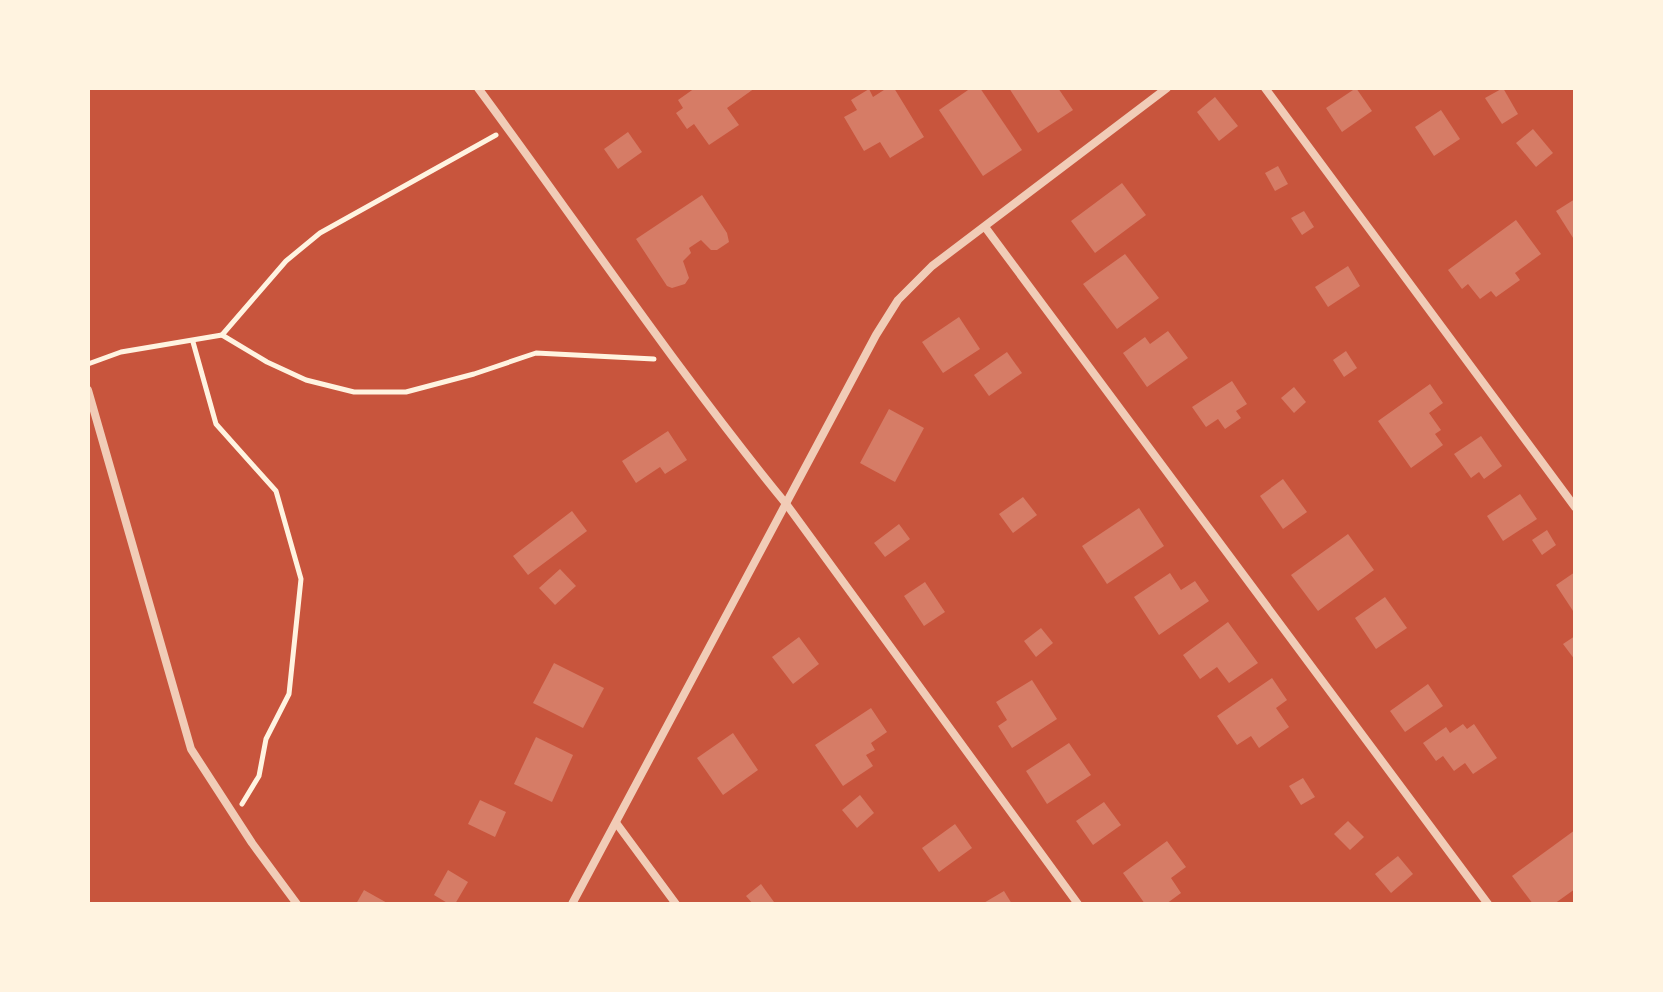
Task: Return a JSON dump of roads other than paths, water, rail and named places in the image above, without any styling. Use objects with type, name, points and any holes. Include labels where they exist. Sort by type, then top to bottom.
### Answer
[{"type":"street","points":[[478,88],[674,360],[738,447],[787,505],[1078,904]]},
{"type":"street","points":[[572,904],[876,335],[898,300],[932,266],[1167,88]]},
{"type":"street","points":[[1265,88],[1575,507]]},
{"type":"street","points":[[985,227],[1488,904]]},
{"type":"street","points":[[88,390],[191,749],[252,843],[297,904]]},
{"type":"street","points":[[617,824],[676,904]]}]
